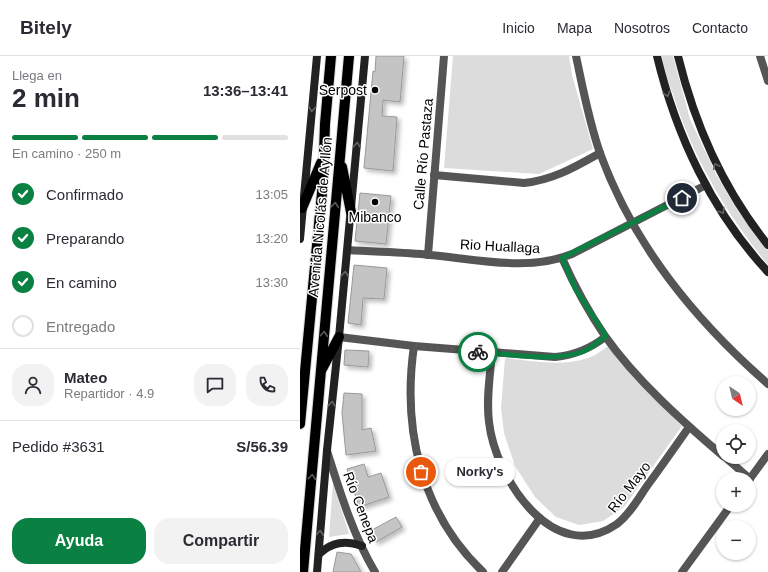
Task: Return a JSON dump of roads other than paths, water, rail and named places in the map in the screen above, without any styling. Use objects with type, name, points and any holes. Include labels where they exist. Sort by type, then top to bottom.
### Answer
[{"type":"main road","name":"Avenida Nicolás de Ayllón","points":[[300,424],[321,205],[331,56]]},
{"type":"main road","name":"Avenida Nicolás de Ayllón","points":[[303,572],[349,56]]},
{"type":"main road","points":[[302,208],[324,156]]},
{"type":"main road","points":[[340,158],[351,212]]},
{"type":"main road","points":[[320,373],[339,337]]},
{"type":"main road","points":[[300,360],[305,370]]},
{"type":"street","points":[[300,239],[303,179],[317,56]]},
{"type":"street","points":[[317,572],[327,450],[348,250],[365,56]]},
{"type":"street","name":"Calle Río Pastaza","points":[[428,254],[444,56]]},
{"type":"street","points":[[576,56],[585,101],[600,153],[633,223],[656,262],[683,299],[722,342],[768,384]]},
{"type":"street","points":[[656,56],[677,124],[706,186],[733,228],[768,272]]},
{"type":"street","points":[[678,56],[690,102],[716,165],[741,209],[768,245]]},
{"type":"street","points":[[760,56],[768,81]]},
{"type":"street","points":[[434,175],[524,183],[539,182],[566,172],[600,153]]},
{"type":"street","name":"Rio Huallaga","points":[[348,250],[428,254],[534,263],[562,258],[706,186]]},
{"type":"street","points":[[562,258],[576,290],[606,336],[648,385],[689,427],[716,449]]},
{"type":"street","points":[[339,337],[414,346],[555,357],[569,356],[583,351],[606,336]]},
{"type":"street","points":[[414,346],[410,382],[410,407],[413,437],[421,472],[442,522],[461,548],[483,572]]},
{"type":"street","name":"Río Mayo","points":[[492,353],[488,397],[489,423],[495,448],[502,467],[514,489],[528,508],[560,531],[575,535],[593,534],[610,528],[630,511],[689,427]]},
{"type":"street","name":"Río Cenepa","points":[[327,450],[362,546],[376,572]]},
{"type":"street","points":[[755,472],[768,454]]},
{"type":"street","points":[[733,464],[742,472]]},
{"type":"street","points":[[682,572],[727,512]]},
{"type":"street","points":[[502,572],[540,518]]},
{"type":"street","points":[[319,554],[334,544],[348,542],[362,546]]},
{"type":"place","name":"Serpost","points":[[375,90]]},
{"type":"place","name":"Mibanco","points":[[375,202]]},
{"type":"place","name":"Norky's","points":[[421,472]]}]
